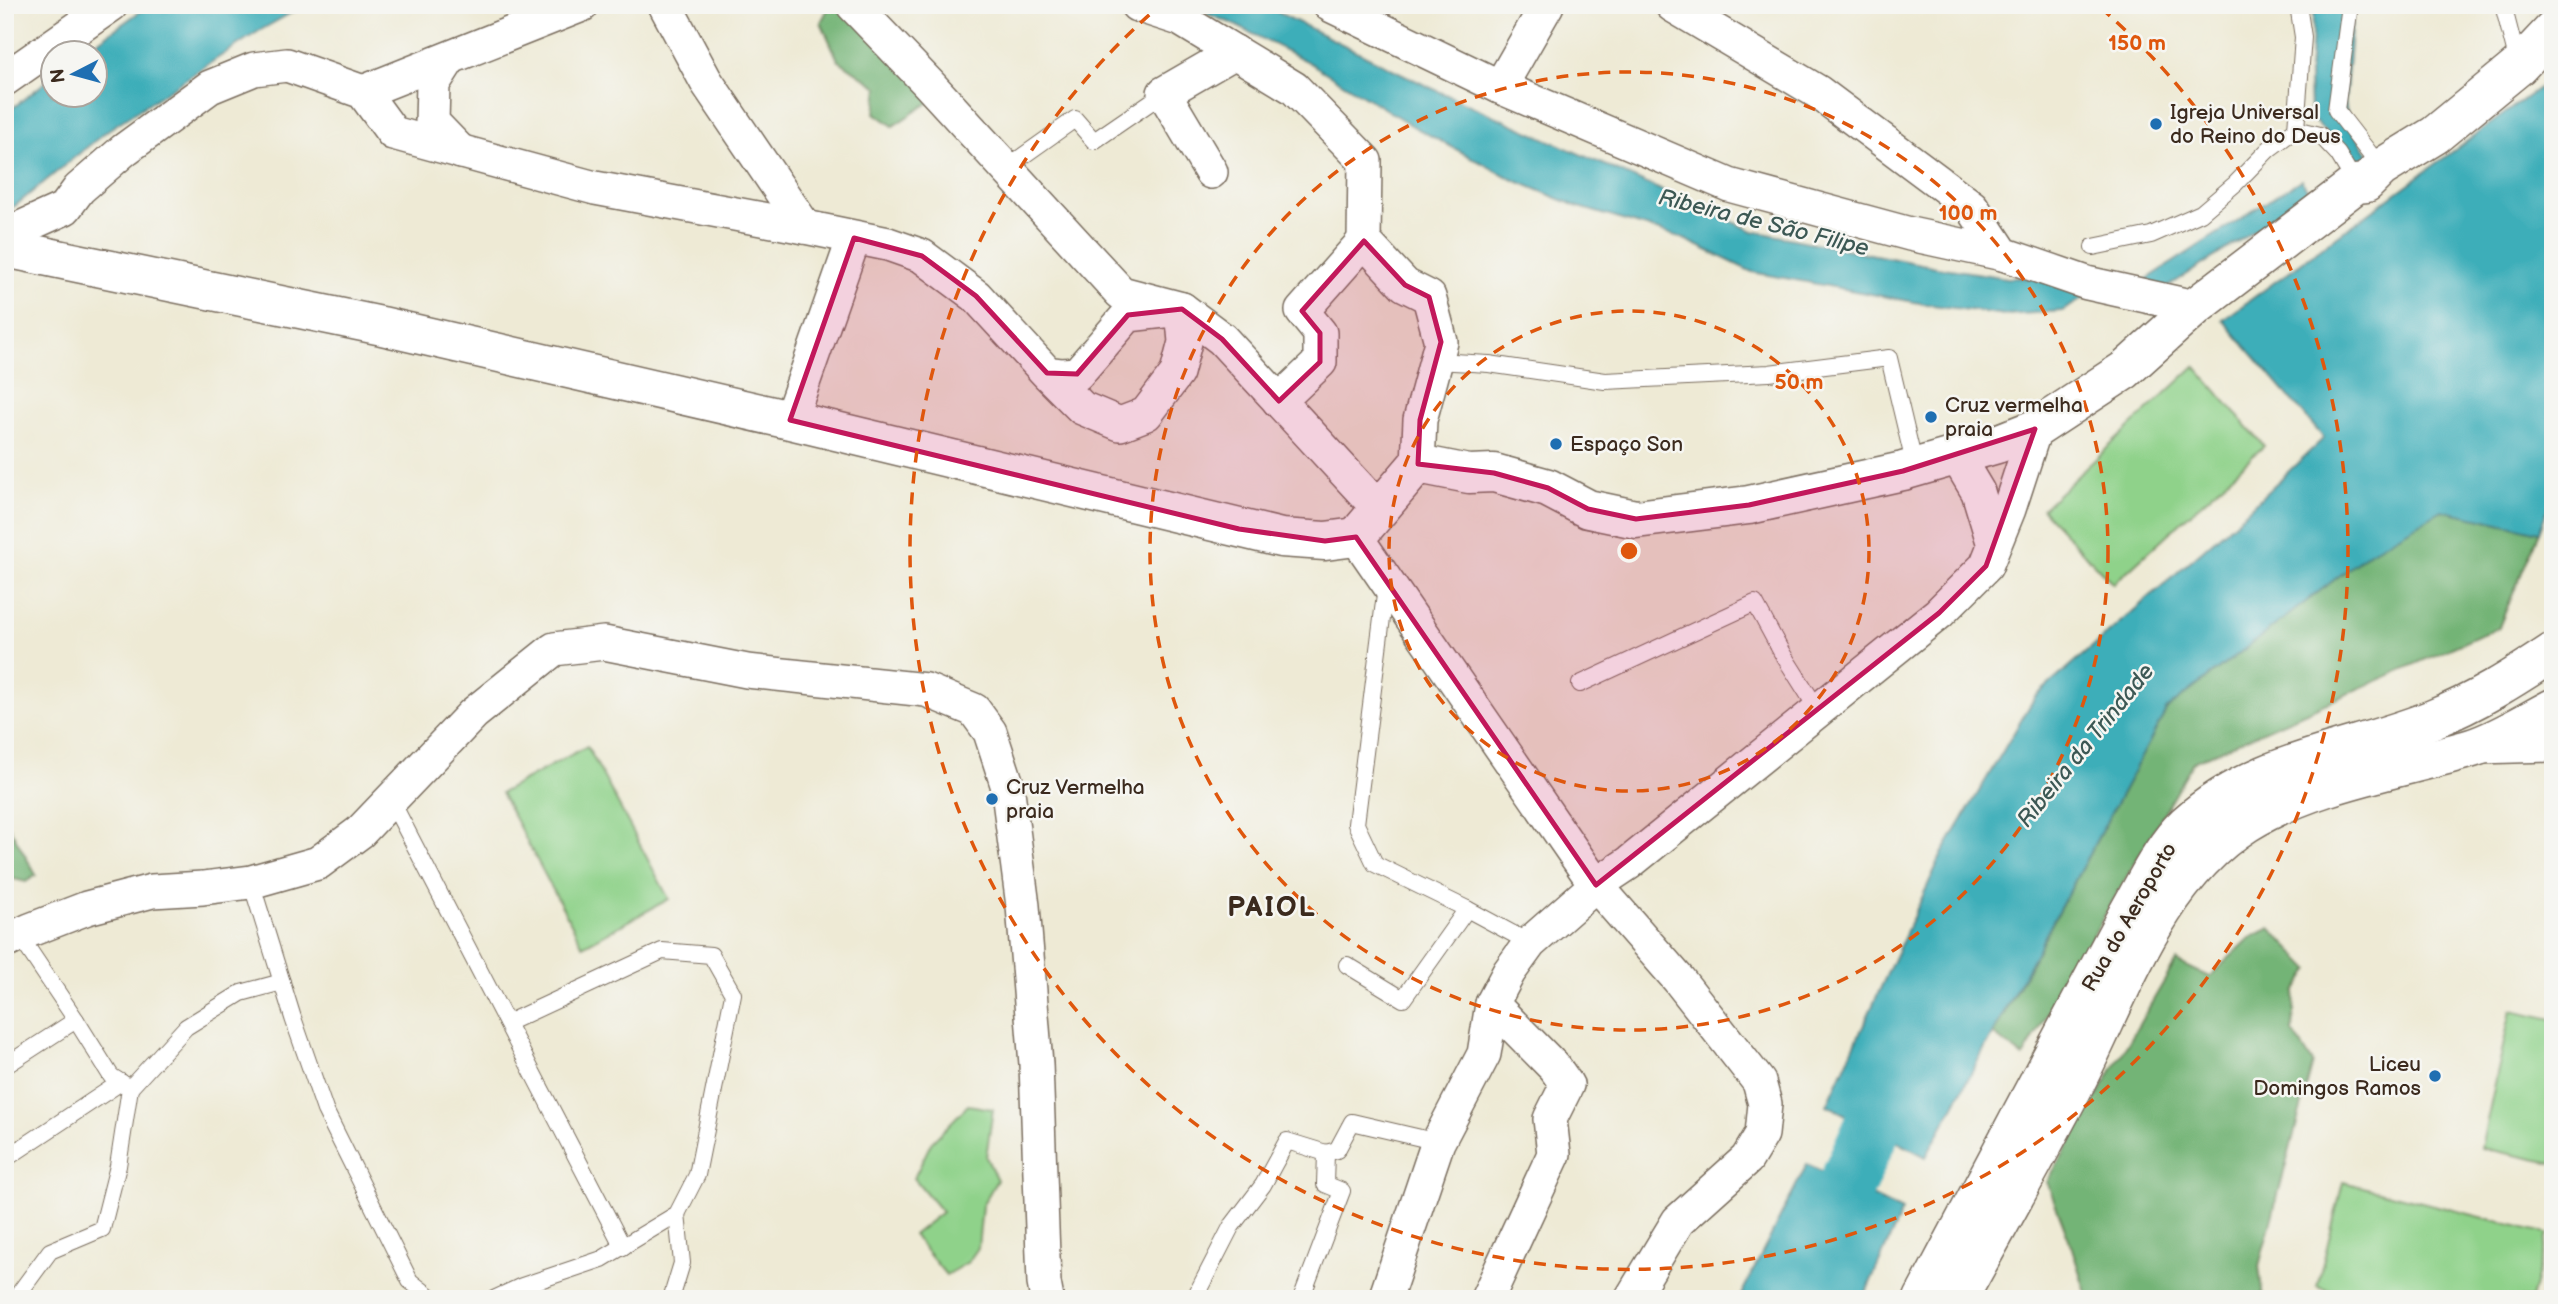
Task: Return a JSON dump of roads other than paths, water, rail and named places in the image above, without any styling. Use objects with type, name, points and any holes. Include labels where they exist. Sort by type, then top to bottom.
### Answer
[{"type":"street","points":[[5,79],[111,5]]},
{"type":"street","points":[[363,92],[582,5]]},
{"type":"street","points":[[664,5],[706,81],[805,227]]},
{"type":"street","points":[[852,5],[928,83],[1121,293],[1182,309],[1222,339],[1279,401],[1368,523],[1387,581],[1596,885],[1679,980],[1759,1082],[1765,1104],[1762,1134],[1747,1159],[1678,1221],[1631,1299]]},
{"type":"street","points":[[1137,5],[1180,19],[1294,88],[1366,161],[1364,241],[1302,311],[1320,333],[1320,362],[1279,401]]},
{"type":"street","points":[[1329,5],[1500,87],[1729,185],[1910,234],[2003,254],[2087,283],[2195,307]]},
{"type":"street","points":[[1500,87],[1547,5]]},
{"type":"street","points":[[1672,5],[1818,92],[1972,207],[2003,254]]},
{"type":"street","points":[[1418,464],[1469,474],[1494,472],[1548,488],[1588,509],[1636,519],[1749,505],[1915,467],[2035,429],[2125,370],[2195,307],[2368,178],[2435,135],[2519,66],[2553,30]]},
{"type":"street","points":[[1211,172],[1164,93],[1235,51]]},
{"type":"street","points":[[449,59],[433,84],[432,122],[461,152]]},
{"type":"street","points":[[5,235],[65,208],[79,188],[135,142],[210,87],[254,69],[287,65],[363,92],[393,133],[596,188],[888,244],[922,256],[976,296],[1082,408],[1120,424],[1146,414],[1177,373],[1185,342],[1182,309]]},
{"type":"street","points":[[790,420],[855,238]]},
{"type":"street","points":[[5,248],[382,326],[790,420],[1249,532],[1281,538],[1325,541],[1368,523],[1418,464],[1420,420],[1441,342],[1429,298],[1405,285],[1364,241]]},
{"type":"street","points":[[1047,373],[1077,374],[1128,315],[1182,309]]},
{"type":"street","points":[[1385,1299],[1438,1142],[1484,1054],[1492,1004],[1509,972],[1530,943],[1596,885],[1629,863],[1939,613],[1986,566],[2035,429]]},
{"type":"street","points":[[1956,455],[1978,492],[1994,545]]},
{"type":"street","points":[[12,939],[87,908],[152,891],[203,888],[251,881],[318,863],[360,832],[473,714],[554,649],[604,643],[747,671],[926,690],[974,710],[990,732],[1007,784],[1023,906],[1036,1064],[1044,1283],[1047,1299]]},
{"type":"street","name":"Rua do Aeroporto","points":[[1923,1299],[2128,913],[2185,825],[2245,782],[2432,720],[2485,695],[2553,652]]},
{"type":"street","name":"Rua do Aeroporto","points":[[1958,1299],[2073,1087],[2144,942],[2176,888],[2217,847],[2236,831],[2284,803],[2384,770],[2476,747],[2553,708]]},
{"type":"street","points":[[2476,747],[2553,745]]},
{"type":"street","points":[[1487,1299],[1554,1154],[1550,1119],[1567,1085],[1555,1068],[1492,1004]]},
{"type":"lane","points":[[2297,129],[2303,37],[2298,5]]},
{"type":"lane","points":[[2350,5],[2336,110],[2368,178]]},
{"type":"lane","points":[[2503,5],[2519,66]]},
{"type":"lane","points":[[1006,168],[1075,119],[1094,141],[1164,93]]},
{"type":"lane","points":[[2297,129],[2320,135],[2338,154],[2368,178]]},
{"type":"lane","points":[[2093,247],[2151,235],[2202,213],[2269,149],[2297,129]]},
{"type":"lane","points":[[1436,361],[1489,364],[1605,381],[1769,373],[1889,358],[1915,467]]},
{"type":"lane","points":[[1387,581],[1356,824],[1375,864],[1530,943]]},
{"type":"lane","points":[[1580,684],[1755,603],[1782,653],[1818,710]]},
{"type":"lane","points":[[391,800],[623,1247]]},
{"type":"lane","points":[[251,881],[325,1110],[410,1282],[433,1299]]},
{"type":"lane","points":[[1347,965],[1404,999],[1467,909]]},
{"type":"lane","points":[[12,939],[76,1020],[110,1076],[125,1085]]},
{"type":"lane","points":[[494,1299],[522,1286],[602,1259],[677,1214],[697,1175],[733,993],[711,955],[662,951],[507,1023]]},
{"type":"lane","points":[[5,1159],[125,1085],[186,1027],[241,993],[282,982]]},
{"type":"lane","points":[[5,1066],[76,1020]]},
{"type":"lane","points":[[22,1299],[20,1292],[50,1251],[102,1229],[118,1166],[125,1085]]},
{"type":"lane","points":[[1194,1299],[1231,1227],[1263,1185],[1287,1140],[1326,1153],[1337,1150],[1352,1122],[1438,1142]]},
{"type":"lane","points":[[1301,1299],[1342,1191],[1325,1184],[1326,1153]]},
{"type":"lane","points":[[671,1299],[682,1263],[677,1214]]},
{"type":"water","points":[[149,5],[305,5],[259,31],[108,130],[15,206],[5,210],[5,114],[38,88],[38,108],[108,108],[108,38],[103,38]]},
{"type":"water","points":[[1183,5],[1263,5],[1429,87],[1753,231],[1931,266],[2007,278],[2144,281],[2301,180],[2311,195],[2158,293],[2093,293],[2062,311],[2005,315],[1925,304],[1752,272],[1680,237],[1576,206],[1512,179],[1416,128],[1307,61],[1231,23]]},
{"type":"water","points":[[2314,5],[2353,5],[2345,103],[2349,124],[2384,178],[2358,164],[2310,117],[2309,73]]},
{"type":"water","points":[[2553,78],[2553,494],[2539,532],[2442,510],[2370,552],[2167,709],[1926,1157],[1827,1105],[1942,854],[2035,697],[2235,522],[2324,438],[2223,320]]},
{"type":"water","points":[[1807,1164],[1902,1211],[1863,1299],[1739,1299]]},
{"type":"waterway","name":"Ribeira da Trindade","points":[[1795,1299],[1905,1055]]},
{"type":"place","name":"Igreja Universal do Reino do Deus","points":[[2156,124]]},
{"type":"place","name":"Cruz vermelha praia","points":[[1931,417]]},
{"type":"place","name":"Espaço Son","points":[[1556,444]]},
{"type":"place","name":"Cruz Vermelha praia","points":[[992,799]]},
{"type":"place","name":"Liceu Domingos Ramos","points":[[2435,1076]]},
{"type":"district","name":"PAIOL","points":[[1272,906]]},
{"type":"water label","name":"Ribeira de São Filipe","points":[[1764,222]]}]
